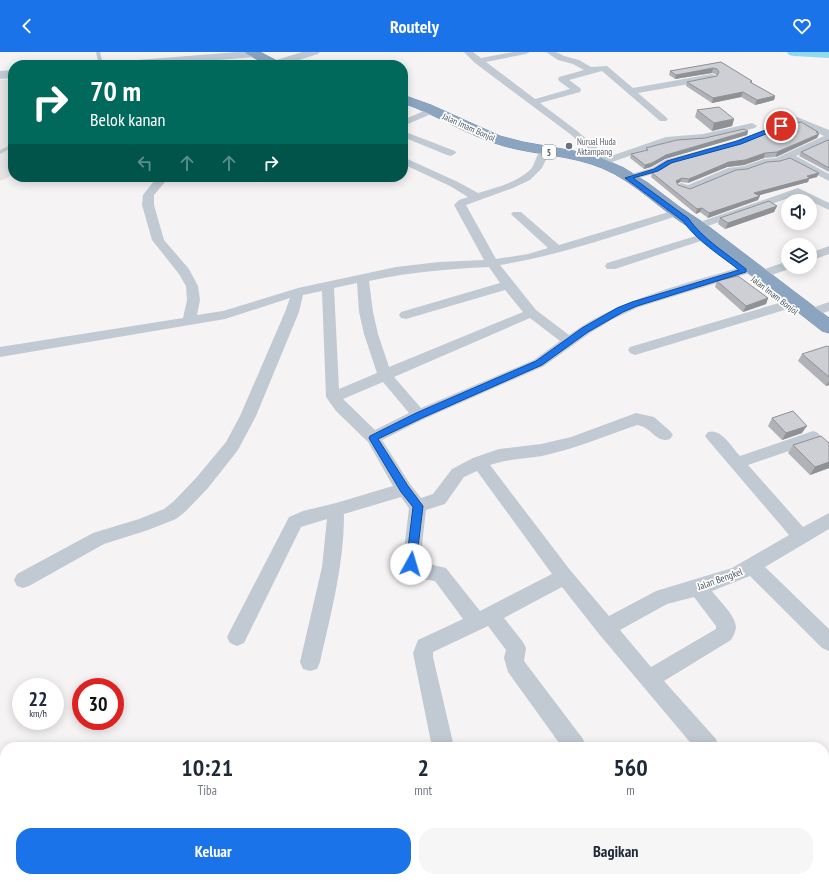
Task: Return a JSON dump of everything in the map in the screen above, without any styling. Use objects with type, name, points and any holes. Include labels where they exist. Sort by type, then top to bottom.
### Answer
[{"type":"highway","points":[[253,53],[268,60]]},
{"type":"highway","name":"Jalan Imam Bonjol","points":[[408,101],[433,110],[476,132],[495,139],[545,151],[607,163],[694,226],[752,271],[792,303],[829,337]]},
{"type":"highway","name":"Jalan Imam Bonjol","points":[[792,303],[811,313],[829,327]]},
{"type":"street","points":[[289,60],[314,52]]},
{"type":"street","points":[[468,52],[593,149],[607,163],[666,140],[703,138],[752,126]]},
{"type":"street","points":[[478,60],[526,52]]},
{"type":"street","points":[[550,52],[561,58],[576,62],[590,70]]},
{"type":"street","points":[[171,60],[253,53]]},
{"type":"street","points":[[533,102],[577,90],[562,79],[588,72],[590,70],[604,68],[663,119]]},
{"type":"street","points":[[631,91],[712,77]]},
{"type":"street","points":[[408,121],[433,110]]},
{"type":"street","points":[[628,178],[656,170],[669,162],[739,143],[797,120],[829,134]]},
{"type":"street","points":[[408,136],[451,153]]},
{"type":"street","points":[[681,186],[688,189],[732,170],[745,169],[764,162],[778,161],[790,157],[829,137]]},
{"type":"street","points":[[545,151],[533,173],[525,178],[476,198],[462,202],[461,206],[492,263],[508,285],[531,313],[570,342]]},
{"type":"street","points":[[790,157],[829,178]]},
{"type":"street","points":[[408,162],[454,184],[476,198]]},
{"type":"street","points":[[611,266],[694,226],[798,191],[829,178]]},
{"type":"street","points":[[160,182],[149,192],[147,200],[148,205],[157,238],[168,254],[180,267],[192,288],[193,303],[189,321]]},
{"type":"street","points":[[798,191],[829,207]]},
{"type":"street","points":[[517,214],[557,250]]},
{"type":"street","points":[[0,352],[232,313],[298,292],[416,268],[492,263],[694,226]]},
{"type":"street","points":[[817,254],[829,250]]},
{"type":"street","points":[[373,438],[419,415],[539,363],[585,330],[608,316],[634,304],[752,271],[781,266]]},
{"type":"street","points":[[363,278],[366,312],[371,334],[384,375],[419,415]]},
{"type":"street","points":[[406,315],[508,285]]},
{"type":"street","points":[[328,286],[331,388],[333,397],[341,407],[373,438],[404,489],[418,506],[411,566],[414,569],[440,574],[484,618],[516,646],[514,658],[515,665],[571,742]]},
{"type":"street","points":[[23,580],[99,538],[142,525],[170,514],[197,489],[232,446],[248,416],[292,312],[298,292]]},
{"type":"street","points":[[635,350],[792,303]]},
{"type":"street","points":[[811,313],[829,306]]},
{"type":"street","points":[[333,397],[531,313]]},
{"type":"street","points":[[418,506],[439,499],[444,494],[452,479],[458,473],[479,462],[499,455],[540,450],[573,442],[636,419],[649,420],[665,435]]},
{"type":"street","points":[[712,436],[802,537]]},
{"type":"street","points":[[736,463],[813,437]]},
{"type":"street","points":[[479,462],[564,576],[606,628],[704,742]]},
{"type":"street","points":[[236,637],[295,522],[303,518],[336,510],[404,489]]},
{"type":"street","points":[[310,662],[325,599],[331,563],[336,510]]},
{"type":"street","name":"Jalan Bengkel","points":[[606,628],[644,606],[663,598],[738,574],[829,520]]},
{"type":"street","points":[[753,566],[829,642]]},
{"type":"street","points":[[442,742],[423,657],[423,650],[430,643],[484,618],[564,576]]},
{"type":"street","points":[[649,679],[723,636],[726,625],[724,621],[698,588]]},
{"type":"shaded area","points":[[8,79],[8,177],[0,181],[0,80]]},
{"type":"building","points":[[721,62],[752,81],[750,82],[775,96],[757,100],[743,92],[713,98],[687,82],[717,76],[719,72],[717,69],[713,68],[676,75],[670,71]]},
{"type":"building","points":[[719,107],[734,119],[714,123],[697,110]]},
{"type":"building","points":[[801,122],[819,134],[777,152],[765,153],[745,160],[729,162],[689,179],[682,178],[676,181],[678,185],[690,189],[736,170],[747,169],[767,162],[780,161],[790,158],[819,173],[807,176],[810,178],[754,193],[760,196],[709,213],[702,208],[697,209],[652,173],[675,161],[745,142],[790,124]]},
{"type":"building","points":[[744,129],[748,131],[666,155],[652,163],[645,165],[631,154],[648,150],[646,148],[677,140],[705,138]]},
{"type":"building","points":[[828,140],[829,168],[801,152]]},
{"type":"building","points":[[769,201],[777,206],[728,223],[720,218]]},
{"type":"building","points":[[738,276],[768,298],[746,306],[717,281]]},
{"type":"building","points":[[827,346],[829,347],[829,377],[802,354]]},
{"type":"building","points":[[793,411],[807,426],[786,433],[772,418]]},
{"type":"building","points":[[821,436],[829,443],[829,462],[815,467],[793,445]]},
{"type":"waterway","points":[[794,52],[829,54]]},
{"type":"place","name":"Nurual Huda Aktampang","points":[[569,146]]},
{"type":"route","points":[[411,564],[418,506],[404,489],[373,438],[419,415],[539,363],[585,330],[620,310],[634,304],[744,270],[702,237],[685,220],[628,178],[656,170],[669,162],[739,143],[781,126]]}]
